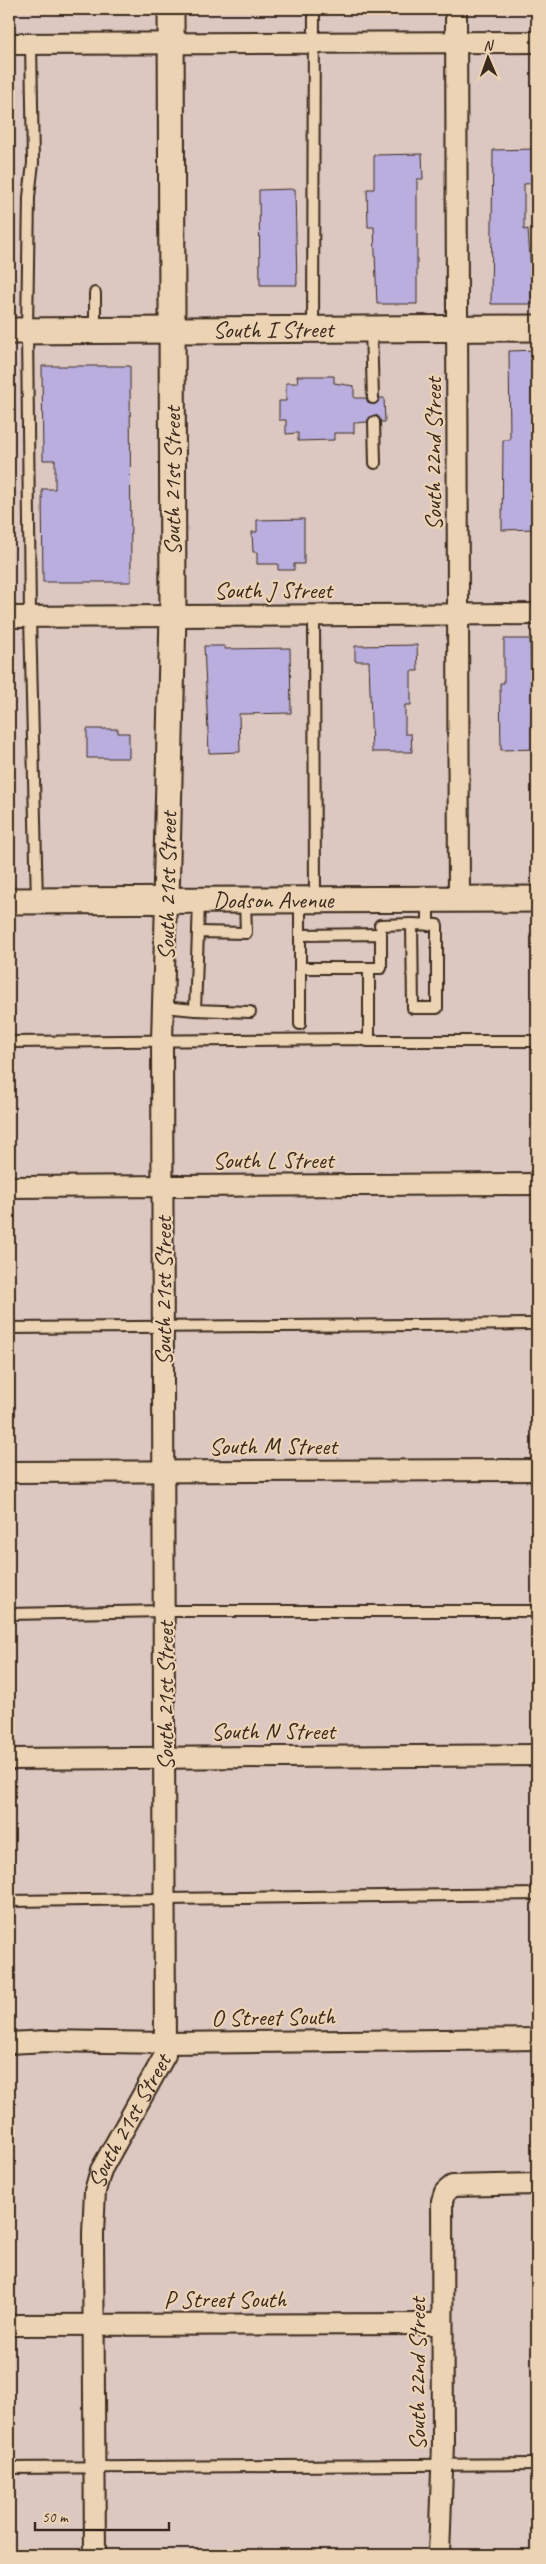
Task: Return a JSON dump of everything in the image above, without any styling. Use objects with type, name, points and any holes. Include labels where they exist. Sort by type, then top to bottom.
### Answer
[{"type":"street","name":"South 21st Street","points":[[95,2555],[93,2233],[95,2191],[101,2170],[165,2055],[165,1471],[162,1040],[173,615],[171,9]]},
{"type":"street","name":"South 22nd Street","points":[[456,9],[459,900]]},
{"type":"street","points":[[9,44],[537,42]]},
{"type":"street","name":"South I Street","points":[[18,331],[537,328]]},
{"type":"street","name":"South J Street","points":[[9,617],[537,614]]},
{"type":"street","name":"Dodson Avenue","points":[[9,901],[308,900],[380,917],[428,900],[537,899]]},
{"type":"street","name":"South L Street","points":[[9,1187],[537,1184]]},
{"type":"street","name":"South M Street","points":[[9,1472],[537,1470]]},
{"type":"street","name":"South N Street","points":[[9,1758],[537,1755]]},
{"type":"street","name":"O Street South","points":[[9,2044],[96,2040],[165,2043],[537,2039]]},
{"type":"street","name":"South 22nd Street","points":[[438,2555],[443,2464],[442,2201],[445,2192],[452,2186],[537,2184]]},
{"type":"street","name":"P Street South","points":[[9,2325],[442,2324]]},
{"type":"lane","points":[[313,329],[314,9]]},
{"type":"lane","points":[[30,44],[33,163],[18,331],[30,616],[37,901]]},
{"type":"lane","points":[[95,293],[95,330]]},
{"type":"lane","points":[[371,329],[373,398]]},
{"type":"lane","points":[[374,422],[375,462]]},
{"type":"lane","points":[[300,1024],[300,935],[308,900],[314,615]]},
{"type":"lane","points":[[195,1010],[199,900]]},
{"type":"lane","points":[[198,932],[246,933],[245,900]]},
{"type":"lane","points":[[428,900],[428,925]]},
{"type":"lane","points":[[300,935],[380,917],[412,924],[437,925],[437,1008],[412,1008],[412,924]]},
{"type":"lane","points":[[300,968],[381,968],[380,917]]},
{"type":"lane","points":[[369,968],[369,1041]]},
{"type":"lane","points":[[163,1007],[250,1012]]},
{"type":"lane","points":[[9,1042],[358,1039],[369,1041],[537,1041]]},
{"type":"lane","points":[[9,1328],[537,1324]]},
{"type":"lane","points":[[9,1614],[164,1610],[537,1611]]},
{"type":"lane","points":[[9,1901],[537,1894]]},
{"type":"lane","points":[[9,2468],[537,2464]]},
{"type":"building","points":[[537,149],[537,183],[524,184],[524,230],[528,229],[533,304],[491,304],[493,150]]},
{"type":"building","points":[[422,154],[423,179],[417,179],[417,304],[377,304],[374,227],[368,227],[367,189],[374,189],[374,155]]},
{"type":"building","points":[[295,189],[297,285],[260,285],[259,190]]},
{"type":"building","points":[[537,350],[537,426],[533,426],[534,496],[537,496],[537,529],[502,530],[503,440],[510,440],[509,351]]},
{"type":"building","points":[[42,366],[130,366],[131,582],[43,582],[42,489],[55,489],[55,460],[43,460]]},
{"type":"building","points":[[297,376],[334,376],[334,383],[354,386],[354,398],[366,398],[370,404],[376,404],[380,398],[384,398],[385,422],[381,422],[378,416],[373,415],[367,422],[354,423],[354,433],[334,433],[334,440],[298,441],[298,433],[286,434],[286,420],[279,420],[279,401],[286,401],[286,383],[298,383]]},
{"type":"building","points":[[304,519],[304,564],[294,564],[294,570],[278,570],[278,564],[257,564],[257,552],[253,552],[252,532],[257,532],[257,520]]},
{"type":"building","points":[[504,639],[530,639],[531,682],[537,682],[537,749],[501,750],[500,683],[504,683]]},
{"type":"building","points":[[417,645],[418,671],[411,671],[411,705],[405,705],[405,734],[411,734],[412,752],[372,752],[369,661],[355,661],[355,646]]},
{"type":"building","points":[[204,646],[225,646],[225,649],[290,648],[291,713],[239,714],[240,752],[209,753]]},
{"type":"building","points":[[87,729],[118,729],[118,733],[129,733],[129,758],[87,758]]}]
